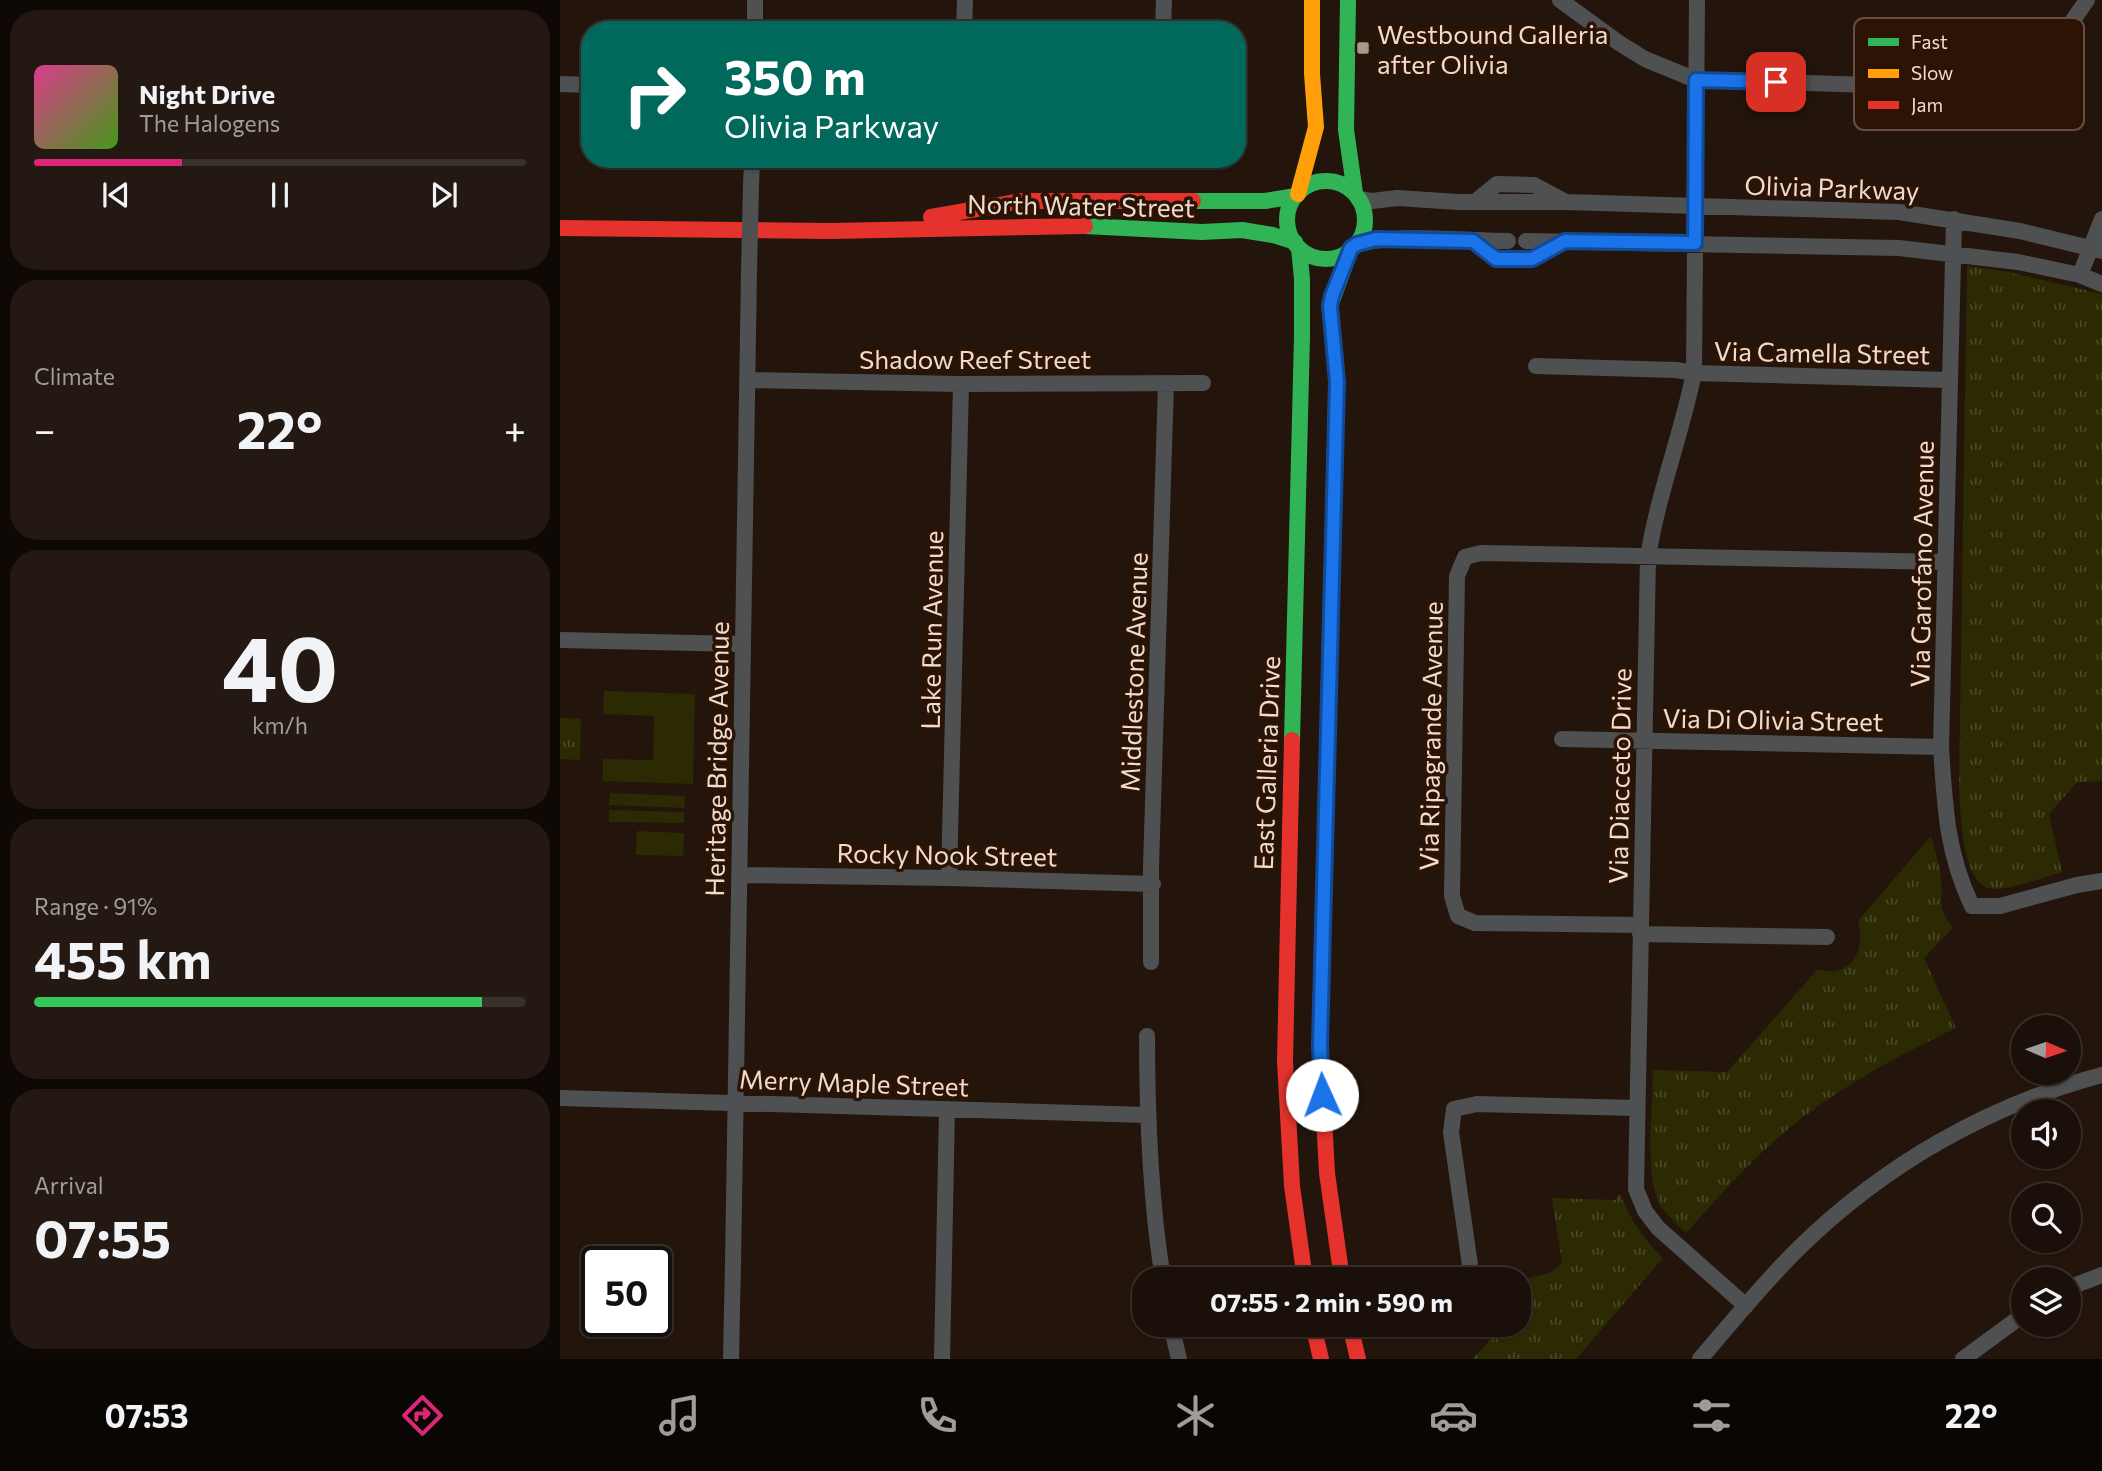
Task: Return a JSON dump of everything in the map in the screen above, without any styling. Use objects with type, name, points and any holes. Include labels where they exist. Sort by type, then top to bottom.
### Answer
[{"type":"main road","points":[[1312,0],[1312,74],[1316,127],[1297,195],[1288,211],[1287,224],[1297,245],[1310,255],[1335,257],[1354,246]]},
{"type":"main road","points":[[1340,1267],[1332,1221],[1324,1133],[1320,1044],[1337,395],[1330,306],[1354,246],[1363,232],[1365,219],[1357,196],[1346,130],[1348,0]]},
{"type":"main road","points":[[1297,195],[1311,184],[1324,181],[1336,182],[1357,196]]},
{"type":"main road","name":"North Water Street","points":[[864,229],[1021,201],[1265,201],[1297,195]]},
{"type":"main road","name":"North Water Street","points":[[560,228],[831,231],[1038,225],[1202,232],[1242,230],[1273,235],[1297,245]]},
{"type":"main road","name":"East Galleria Drive","points":[[1297,245],[1302,279],[1302,336],[1284,1030],[1289,1166],[1303,1267]]},
{"type":"main road","points":[[1316,1337],[1321,1359]]},
{"type":"main road","points":[[1353,1337],[1358,1359]]},
{"type":"street","points":[[755,0],[755,21]]},
{"type":"street","points":[[964,21],[965,0]]},
{"type":"street","points":[[1163,21],[1164,0]]},
{"type":"street","points":[[1560,0],[1645,59],[1696,80],[1854,84]]},
{"type":"street","name":"Via Diacceto Drive","points":[[1697,0],[1694,373],[1687,409],[1654,516],[1648,557],[1636,1189],[1645,1211],[1658,1227],[1746,1306]]},
{"type":"street","points":[[2075,18],[2087,0]]},
{"type":"street","points":[[560,84],[581,85]]},
{"type":"street","name":"Heritage Bridge Avenue","points":[[731,1359],[740,876],[741,644],[752,168]]},
{"type":"street","name":"Olivia Parkway","points":[[1357,196],[1475,202],[1497,184],[1534,185],[1566,202],[1899,212],[1954,219],[2097,249]]},
{"type":"street","name":"Via Garofano Avenue","points":[[1954,219],[1941,747],[1947,830],[1960,881],[1972,906],[2000,906],[2102,881]]},
{"type":"street","points":[[2080,275],[2097,249],[2102,219]]},
{"type":"street","points":[[1354,246],[1376,239],[1508,241]]},
{"type":"street","points":[[1473,241],[1496,259],[1532,259],[1565,241]]},
{"type":"street","points":[[1526,241],[1899,248],[1952,253],[2080,275],[2102,284]]},
{"type":"street","name":"Via Camella Street","points":[[1536,366],[1949,380]]},
{"type":"street","name":"Shadow Reef Street","points":[[747,380],[961,384],[1203,383]]},
{"type":"street","name":"Middlestone Avenue","points":[[1151,962],[1151,867],[1166,383]]},
{"type":"street","name":"Lake Run Avenue","points":[[949,878],[961,384]]},
{"type":"street","name":"Via Ripagrande Avenue","points":[[1641,929],[1475,923],[1458,916],[1452,896],[1457,590],[1458,576],[1465,557],[1481,553],[1648,557]]},
{"type":"street","points":[[1648,557],[1945,562]]},
{"type":"street","points":[[560,640],[741,644]]},
{"type":"street","name":"Via Di Olivia Street","points":[[1562,739],[1941,747]]},
{"type":"street","name":"Rocky Nook Street","points":[[740,876],[1153,884]]},
{"type":"street","points":[[1641,929],[1827,937]]},
{"type":"street","points":[[1147,1036],[1147,1115],[1155,1233],[1161,1267]]},
{"type":"street","points":[[1700,1359],[1799,1248],[1845,1206],[1912,1157],[1993,1112],[2102,1075]]},
{"type":"street","name":"Merry Maple Street","points":[[560,1098],[1147,1115]]},
{"type":"street","points":[[1470,1267],[1451,1132],[1454,1109],[1477,1104],[1637,1108]]},
{"type":"street","points":[[943,1359],[947,1109]]},
{"type":"street","points":[[2081,1283],[2102,1275]]},
{"type":"street","points":[[1962,1359],[2011,1324]]},
{"type":"street","points":[[1174,1337],[1179,1359]]},
{"type":"green space","points":[[1967,266],[2004,271],[2102,294],[2102,781],[2077,782],[2049,814],[2062,872],[2000,889],[1982,885],[1974,876],[1962,830],[1959,788]]},
{"type":"green space","points":[[604,691],[695,694],[693,784],[603,781],[603,759],[653,760],[654,716],[603,714]]},
{"type":"green space","points":[[560,718],[581,719],[580,760],[560,759]]},
{"type":"green space","points":[[610,793],[685,796],[684,808],[609,805]]},
{"type":"green space","points":[[609,810],[684,812],[684,823],[609,822]]},
{"type":"green space","points":[[637,831],[684,833],[683,856],[636,855]]},
{"type":"green space","points":[[1931,836],[1940,874],[1942,909],[1953,928],[1924,958],[1956,1028],[1864,1076],[1819,1105],[1754,1160],[1686,1233],[1663,1209],[1655,1192],[1650,1140],[1653,1070],[1727,1072],[1818,969],[1839,970],[1853,960],[1860,942],[1858,921]]},
{"type":"green space","points":[[1620,1194],[1638,1229],[1663,1258],[1576,1359],[1472,1359],[1493,1337],[1531,1337],[1531,1277],[1550,1273],[1562,1263],[1552,1198],[1615,1200]]},
{"type":"traffic: fast","points":[[1348,0],[1346,130],[1355,193]]},
{"type":"traffic: fast","points":[[1326,181],[1341,184],[1353,193],[1362,205],[1365,220],[1362,235],[1353,247],[1341,256],[1326,259],[1311,256],[1299,247],[1290,235],[1287,220],[1290,205],[1299,193],[1311,184],[1326,181]]},
{"type":"traffic: fast","points":[[1193,201],[1265,201],[1296,196]]},
{"type":"traffic: fast","points":[[1085,226],[1202,232],[1242,230],[1295,242]]},
{"type":"traffic: fast","points":[[1292,740],[1302,336],[1299,248]]},
{"type":"traffic: fast","points":[[1336,404],[1337,382],[1330,306],[1351,249]]},
{"type":"traffic: slow","points":[[1298,194],[1316,127],[1312,74],[1312,0]]},
{"type":"traffic: slow","points":[[1329,681],[1336,404]]},
{"type":"traffic: jam","points":[[931,217],[1021,201],[1193,201]]},
{"type":"traffic: jam","points":[[560,228],[831,231],[1085,226]]},
{"type":"traffic: jam","points":[[1329,681],[1320,1044],[1327,1173],[1340,1267]]},
{"type":"traffic: jam","points":[[1292,740],[1285,1061],[1292,1186],[1303,1267]]},
{"type":"traffic: jam","points":[[1316,1337],[1321,1359]]},
{"type":"traffic: jam","points":[[1353,1337],[1358,1359]]},
{"type":"place","name":"Westbound Galleria after Olivia","points":[[1363,48]]},
{"type":"route","points":[[1322,1095],[1320,1044],[1337,382],[1330,306],[1351,248],[1376,239],[1473,241],[1496,259],[1532,259],[1565,241],[1695,243],[1696,80],[1776,82]]}]
